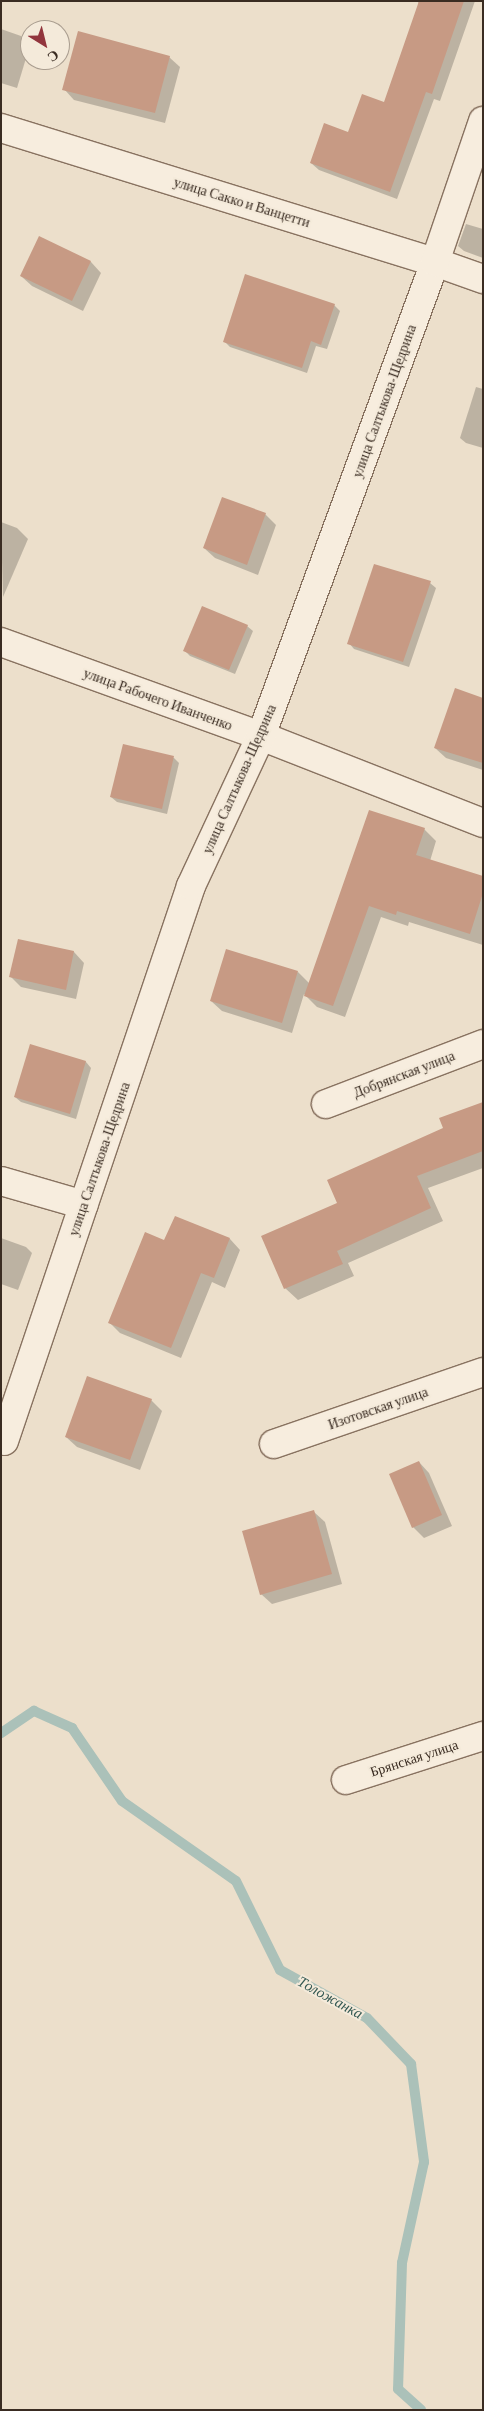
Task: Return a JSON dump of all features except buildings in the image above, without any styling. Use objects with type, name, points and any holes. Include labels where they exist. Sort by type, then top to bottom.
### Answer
[{"type":"street","name":"улица Салтыкова-Щедрина","points":[[4,1441],[191,886],[261,736],[436,262],[483,120]]},
{"type":"street","name":"улица Сакко и Ванцетти","points":[[1,128],[436,262],[483,279]]},
{"type":"street","name":"улица Рабочего Иванченко","points":[[1,642],[261,736],[483,823]]},
{"type":"street","name":"Добрянская улица","points":[[326,1104],[483,1044]]},
{"type":"street","points":[[1,1181],[84,1205]]},
{"type":"street","name":"Изотовская улица","points":[[274,1444],[483,1372]]},
{"type":"street","name":"Брянская улица","points":[[346,1780],[483,1736]]},
{"type":"waterway","name":"Толожанка","points":[[1,1733],[34,1711],[72,1728],[122,1801],[236,1881],[280,1970],[367,2018],[411,2064],[424,2162],[402,2263],[398,2389],[421,2410]]}]
